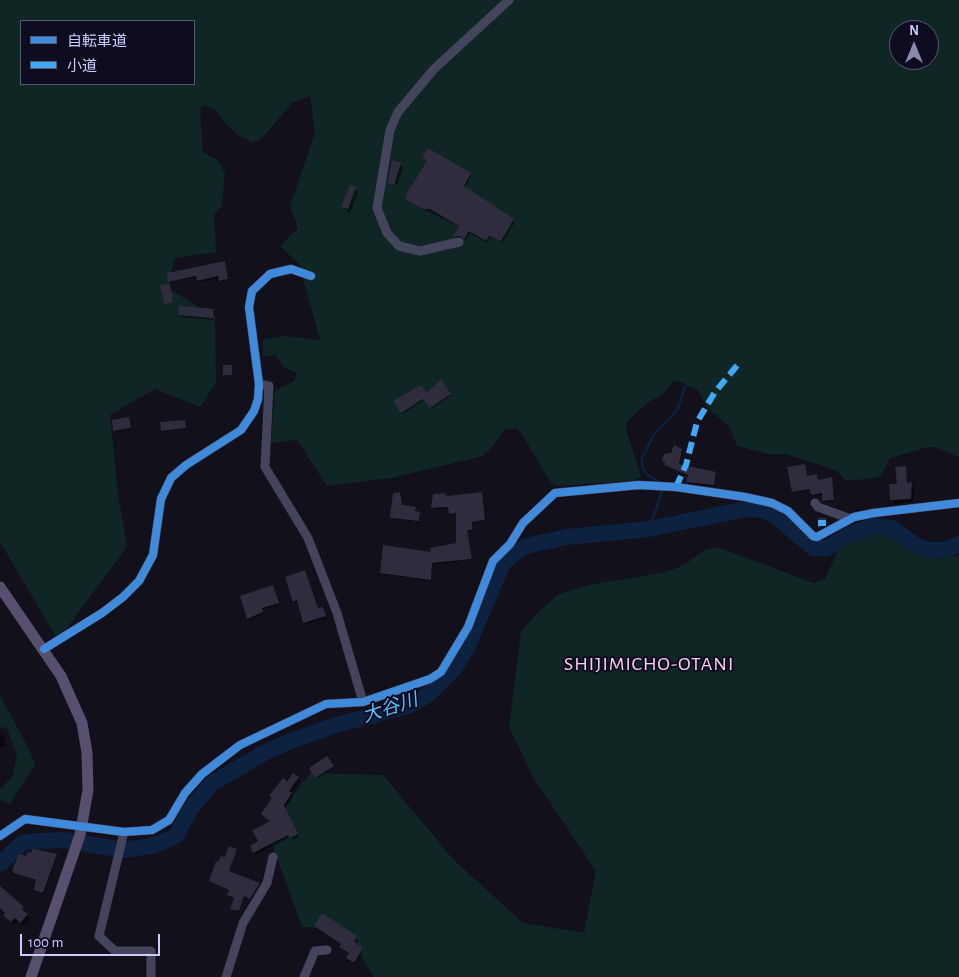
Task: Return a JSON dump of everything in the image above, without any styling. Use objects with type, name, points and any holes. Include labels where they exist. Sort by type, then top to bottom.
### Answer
[{"type":"main road","points":[[0,587],[61,676],[82,722],[87,753],[88,790],[81,831],[30,977]]},
{"type":"street","points":[[459,242],[420,251],[399,246],[387,233],[377,208],[390,130],[398,112],[434,69],[509,0]]},
{"type":"street","points":[[44,649],[102,613],[124,597],[139,581],[153,554],[161,498],[171,478],[186,465],[241,430],[254,410],[258,399],[259,384],[250,307],[252,291],[270,274],[291,269],[311,276]]},
{"type":"street","points":[[259,384],[269,386],[265,468],[308,538],[337,613],[363,702]]},
{"type":"street","points":[[0,836],[25,819],[81,831],[123,835],[152,830],[169,820],[186,793],[202,774],[240,745],[326,704],[363,702],[430,679],[441,672],[468,627],[493,561],[510,544],[523,523],[555,493],[639,485],[676,487],[745,497],[772,503],[788,511],[813,536],[817,537],[851,519],[874,513],[959,503]]},
{"type":"street","points":[[815,503],[818,507],[851,519]]},
{"type":"street","points":[[123,835],[99,936],[115,951],[151,951],[150,977]]},
{"type":"street","points":[[226,977],[243,923],[266,883],[274,857]]},
{"type":"street","points":[[304,977],[315,950],[327,950]]},
{"type":"green space","points":[[0,0],[959,0],[959,457],[934,447],[928,447],[890,458],[882,475],[876,478],[846,481],[837,471],[827,467],[785,454],[769,454],[737,446],[729,426],[708,409],[698,390],[678,381],[673,382],[664,393],[646,404],[627,422],[626,430],[641,476],[634,481],[557,486],[551,483],[521,433],[515,428],[504,430],[489,451],[483,456],[391,478],[327,486],[297,440],[271,443],[275,391],[294,381],[297,373],[283,367],[275,355],[263,357],[263,340],[284,336],[320,340],[299,264],[280,246],[298,228],[290,206],[315,133],[310,96],[293,102],[262,138],[253,143],[238,135],[224,122],[217,111],[205,105],[200,108],[203,152],[217,160],[225,173],[222,206],[214,215],[216,252],[175,258],[168,288],[215,317],[216,383],[200,407],[155,389],[110,415],[118,494],[127,547],[58,640],[0,542]]},
{"type":"green space","points":[[873,530],[881,530],[897,537],[914,552],[929,557],[940,559],[959,555],[959,977],[374,977],[345,929],[302,927],[267,830],[310,773],[383,775],[452,858],[523,923],[584,933],[596,871],[533,777],[509,727],[521,632],[537,613],[559,594],[588,585],[666,572],[684,565],[704,550],[717,547],[814,583],[825,579],[840,546],[861,534]]},
{"type":"green space","points":[[0,695],[31,753],[35,765],[10,804],[0,800],[0,789],[13,776],[17,755],[6,727],[0,728]]},
{"type":"building","points":[[428,148],[471,173],[464,186],[514,219],[501,241],[489,236],[486,241],[469,231],[464,239],[460,236],[453,237],[459,226],[430,209],[423,209],[406,200],[406,195],[427,161],[422,158]]},
{"type":"building","points":[[392,160],[401,163],[394,185],[388,183]]},
{"type":"building","points":[[350,185],[356,187],[348,209],[341,207]]},
{"type":"building","points":[[225,261],[228,279],[219,281],[218,276],[197,281],[196,276],[168,282],[167,273]]},
{"type":"building","points":[[170,284],[173,302],[164,304],[160,285]]},
{"type":"building","points":[[179,306],[214,309],[213,318],[178,315]]},
{"type":"building","points":[[223,365],[232,365],[232,375],[223,375]]},
{"type":"building","points":[[441,379],[451,394],[430,408],[423,399],[401,413],[393,401],[421,385],[427,393]]},
{"type":"building","points":[[129,417],[131,428],[113,431],[112,420]]},
{"type":"building","points":[[185,420],[186,428],[161,431],[160,422]]},
{"type":"building","points":[[674,445],[682,449],[679,464],[716,472],[714,485],[686,482],[688,475],[664,465],[665,462],[662,461],[664,454],[671,453]]},
{"type":"building","points":[[805,464],[807,476],[817,474],[818,480],[832,477],[834,500],[822,501],[822,493],[812,495],[809,489],[792,492],[787,467]]},
{"type":"building","points":[[906,466],[907,483],[912,482],[911,499],[890,500],[889,484],[897,484],[895,467]]},
{"type":"building","points":[[400,492],[402,505],[416,507],[415,511],[420,512],[419,521],[390,518],[393,493]]},
{"type":"building","points":[[482,492],[485,520],[472,522],[472,530],[467,530],[472,559],[432,563],[431,580],[380,573],[383,545],[431,552],[430,548],[456,543],[456,513],[449,514],[448,507],[431,508],[433,494],[444,493],[447,496]]},
{"type":"building","points":[[818,518],[826,518],[826,525],[818,528]]},
{"type":"building","points":[[305,570],[318,608],[323,607],[326,616],[303,623],[297,600],[293,602],[285,577]]},
{"type":"building","points":[[273,585],[279,603],[262,608],[263,612],[247,619],[240,596]]},
{"type":"building","points":[[327,756],[334,766],[315,778],[309,768]]},
{"type":"building","points":[[293,773],[299,777],[289,791],[292,793],[284,805],[298,834],[290,838],[288,835],[253,853],[250,846],[258,841],[252,831],[270,821],[261,814],[272,798],[269,796],[283,778],[287,782]]},
{"type":"building","points":[[229,846],[237,849],[229,871],[260,883],[250,899],[244,896],[239,911],[230,909],[234,898],[227,895],[229,890],[209,881],[216,861],[218,862],[221,856],[225,857]]},
{"type":"building","points":[[33,849],[57,854],[43,893],[34,890],[36,880],[14,873],[12,870],[19,854],[26,856]]},
{"type":"building","points":[[0,886],[24,907],[22,909],[28,914],[20,923],[15,918],[11,922],[3,915],[5,913],[0,908]]},
{"type":"building","points":[[322,913],[357,936],[354,942],[363,948],[354,963],[346,958],[349,953],[339,947],[341,944],[314,926]]},
{"type":"waterway","points":[[663,484],[646,474],[642,465],[642,458],[654,434],[678,409],[685,386]]},
{"type":"waterway","points":[[649,529],[663,489]]},
{"type":"waterway","name":"大谷川","points":[[0,864],[22,843],[37,841],[64,840],[124,850],[155,845],[176,836],[190,810],[211,784],[262,754],[288,742],[336,725],[411,705],[429,694],[454,669],[468,646],[503,563],[526,546],[567,537],[649,529],[746,509],[762,510],[774,515],[813,548],[827,548],[850,534],[874,526],[892,528],[917,546],[928,550],[946,550],[959,544]]},
{"type":"marked path","points":[[676,487],[686,465],[697,422],[715,392],[740,362]]},
{"type":"marked path","points":[[818,523],[826,523]]},
{"type":"cycle path","points":[[44,649],[102,613],[123,597],[139,581],[153,555],[161,499],[171,478],[186,465],[241,430],[254,411],[258,399],[259,384],[249,307],[252,291],[270,274],[291,269],[311,276]]},
{"type":"cycle path","points":[[0,836],[25,819],[124,832],[152,830],[169,820],[185,793],[202,774],[240,745],[326,704],[363,702],[430,679],[441,672],[468,627],[493,561],[510,544],[523,523],[555,493],[639,485],[676,487],[745,497],[772,503],[788,511],[813,536],[817,537],[854,517],[959,503]]},
{"type":"district","name":"SHIJIMICHO-OTANI","points":[[649,664]]}]
